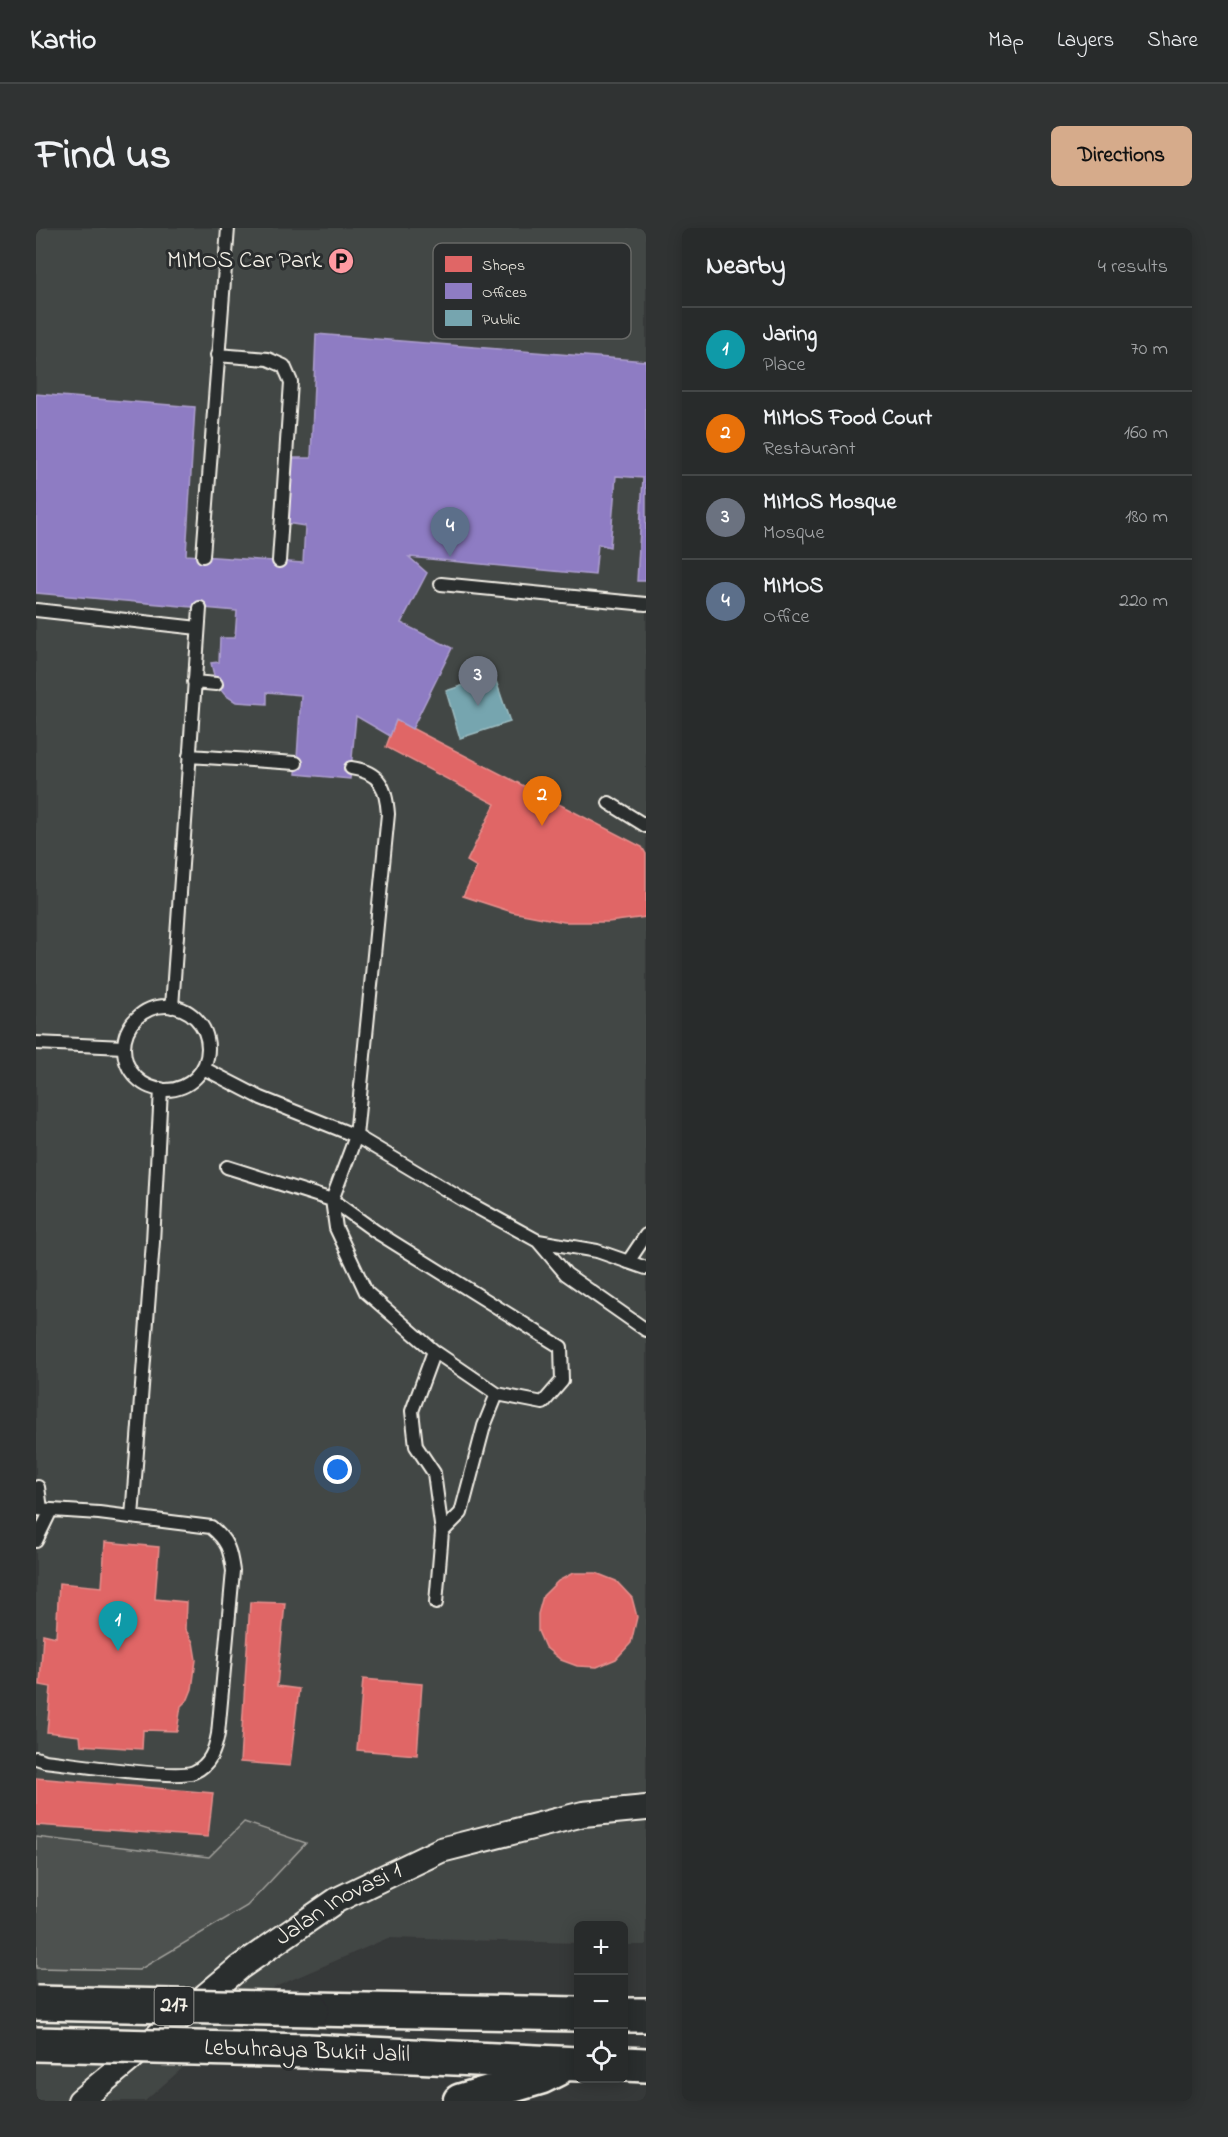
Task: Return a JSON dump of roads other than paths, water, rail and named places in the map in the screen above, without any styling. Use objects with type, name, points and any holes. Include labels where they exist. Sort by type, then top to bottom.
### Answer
[{"type":"highway","name":"Lebuhraya Bukit Jalil","points":[[36,2003],[574,2014]]},
{"type":"highway","points":[[628,2014],[646,2015]]},
{"type":"highway","name":"Lebuhraya Bukit Jalil","points":[[36,2044],[307,2050],[573,2064]]},
{"type":"highway","points":[[460,2101],[541,2077],[573,2064]]},
{"type":"highway","points":[[628,2064],[646,2065]]},
{"type":"street","name":"Jalan Inovasi 1","points":[[80,2101],[240,1967],[337,1900],[441,1850],[583,1814],[646,1809]]},
{"type":"lane","points":[[203,556],[228,228]]},
{"type":"lane","points":[[217,355],[268,358],[285,366],[291,382],[279,561]]},
{"type":"lane","points":[[441,584],[646,604]]},
{"type":"lane","points":[[172,1007],[200,608]]},
{"type":"lane","points":[[36,610],[198,628]]},
{"type":"lane","points":[[195,682],[216,684]]},
{"type":"lane","points":[[189,756],[296,763]]},
{"type":"lane","points":[[227,1167],[332,1200],[375,1231],[561,1347],[562,1381],[543,1403],[497,1394],[434,1351],[366,1292],[336,1228],[332,1200],[356,1136],[388,814],[383,786],[375,776],[364,770],[351,768]]},
{"type":"lane","points":[[609,803],[646,826]]},
{"type":"lane","points":[[172,1007],[185,1011],[195,1018],[204,1030],[207,1056],[203,1068],[195,1078],[173,1089],[161,1089],[150,1087],[134,1075],[128,1066],[124,1047],[125,1037],[135,1019],[152,1009],[172,1007]]},
{"type":"lane","points":[[36,1043],[124,1047]]},
{"type":"lane","points":[[203,1068],[261,1098],[356,1136],[465,1201],[538,1241],[597,1251],[646,1268]]},
{"type":"lane","points":[[132,1517],[153,1242],[161,1089]]},
{"type":"lane","points":[[628,1262],[646,1235]]},
{"type":"lane","points":[[538,1241],[566,1274],[646,1330]]},
{"type":"lane","points":[[434,1351],[412,1411],[416,1446],[434,1473],[442,1532],[436,1603]]},
{"type":"lane","points":[[442,1532],[461,1513],[484,1426],[497,1394]]},
{"type":"lane","points":[[36,1541],[43,1509],[38,1486]]},
{"type":"lane","points":[[36,1758],[45,1761],[181,1774],[193,1773],[205,1765],[214,1752],[218,1734],[233,1571],[231,1552],[223,1537],[211,1527],[43,1509]]},
{"type":"place","name":"MIMOS Car Park","points":[[341,261]]},
{"type":"place","name":"MIMOS","points":[[450,557]]},
{"type":"place","name":"MIMOS Mosque","points":[[478,706]]},
{"type":"place","name":"MIMOS Food Court","points":[[542,826]]},
{"type":"place","name":"Jaring","points":[[118,1651]]}]
